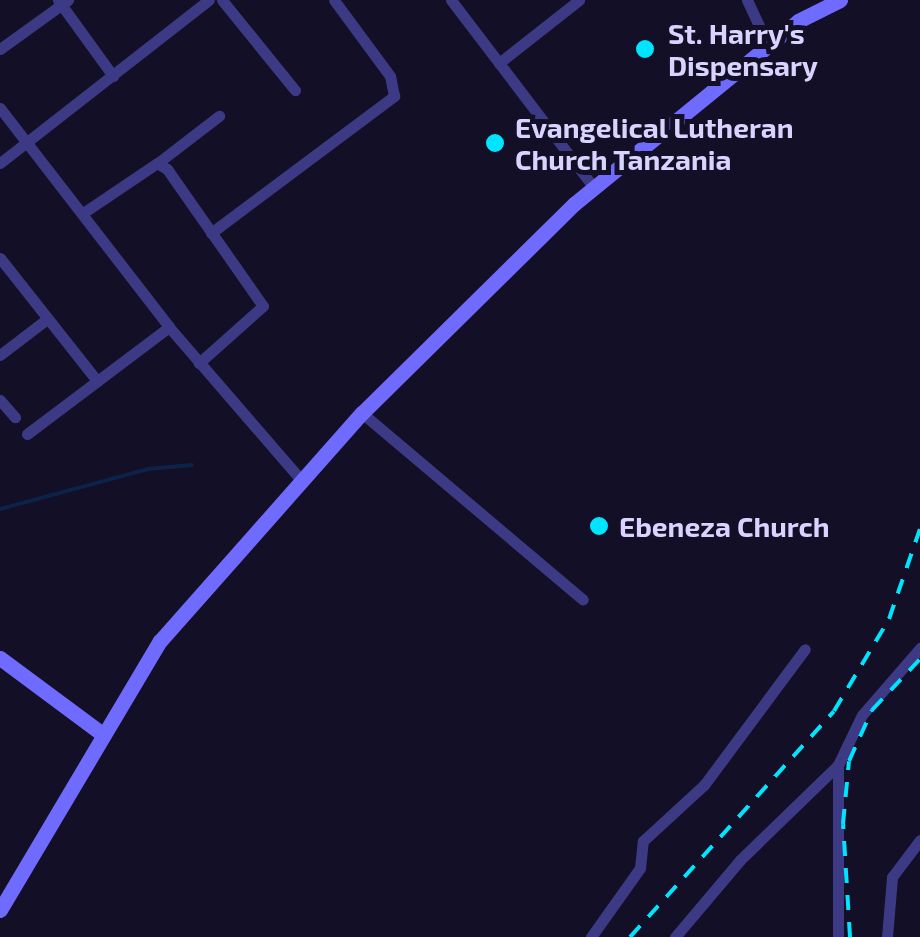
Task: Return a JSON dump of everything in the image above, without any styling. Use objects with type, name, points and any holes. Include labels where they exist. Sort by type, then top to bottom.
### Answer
[{"type":"main road","points":[[0,910],[101,733],[160,641],[362,413],[594,188],[768,45],[840,0]]},
{"type":"main road","points":[[0,658],[101,733]]},
{"type":"street","points":[[0,163],[209,0]]},
{"type":"street","points":[[222,0],[294,90]]},
{"type":"street","points":[[211,234],[394,96],[390,76],[334,0]]},
{"type":"street","points":[[451,0],[594,188]]},
{"type":"street","points":[[746,0],[768,45]]},
{"type":"street","points":[[499,63],[575,1]]},
{"type":"street","points":[[0,49],[62,2],[113,76]]},
{"type":"street","points":[[0,108],[169,327],[302,481]]},
{"type":"street","points":[[83,213],[219,116]]},
{"type":"street","points":[[159,162],[263,308],[199,363]]},
{"type":"street","points":[[0,258],[97,380]]},
{"type":"street","points":[[0,355],[47,319]]},
{"type":"street","points":[[27,434],[169,327]]},
{"type":"street","points":[[0,400],[15,417]]},
{"type":"street","points":[[362,413],[583,600]]},
{"type":"street","points":[[675,937],[750,849],[838,766],[862,714],[920,648]]},
{"type":"street","points":[[590,937],[640,868],[642,841],[704,785],[805,649]]},
{"type":"street","points":[[838,766],[838,937]]},
{"type":"street","points":[[887,937],[892,877],[920,840]]},
{"type":"waterway","points":[[0,509],[148,469],[192,465]]},
{"type":"railway","points":[[630,937],[834,711],[889,619],[920,529]]},
{"type":"railway","points":[[850,937],[843,824],[849,761],[872,710],[920,659]]},
{"type":"place","name":"St. Harry's Dispensary","points":[[645,49]]},
{"type":"place","name":"Evangelical Lutheran Church Tanzania","points":[[495,143]]},
{"type":"place","name":"Ebeneza Church","points":[[599,526]]}]
